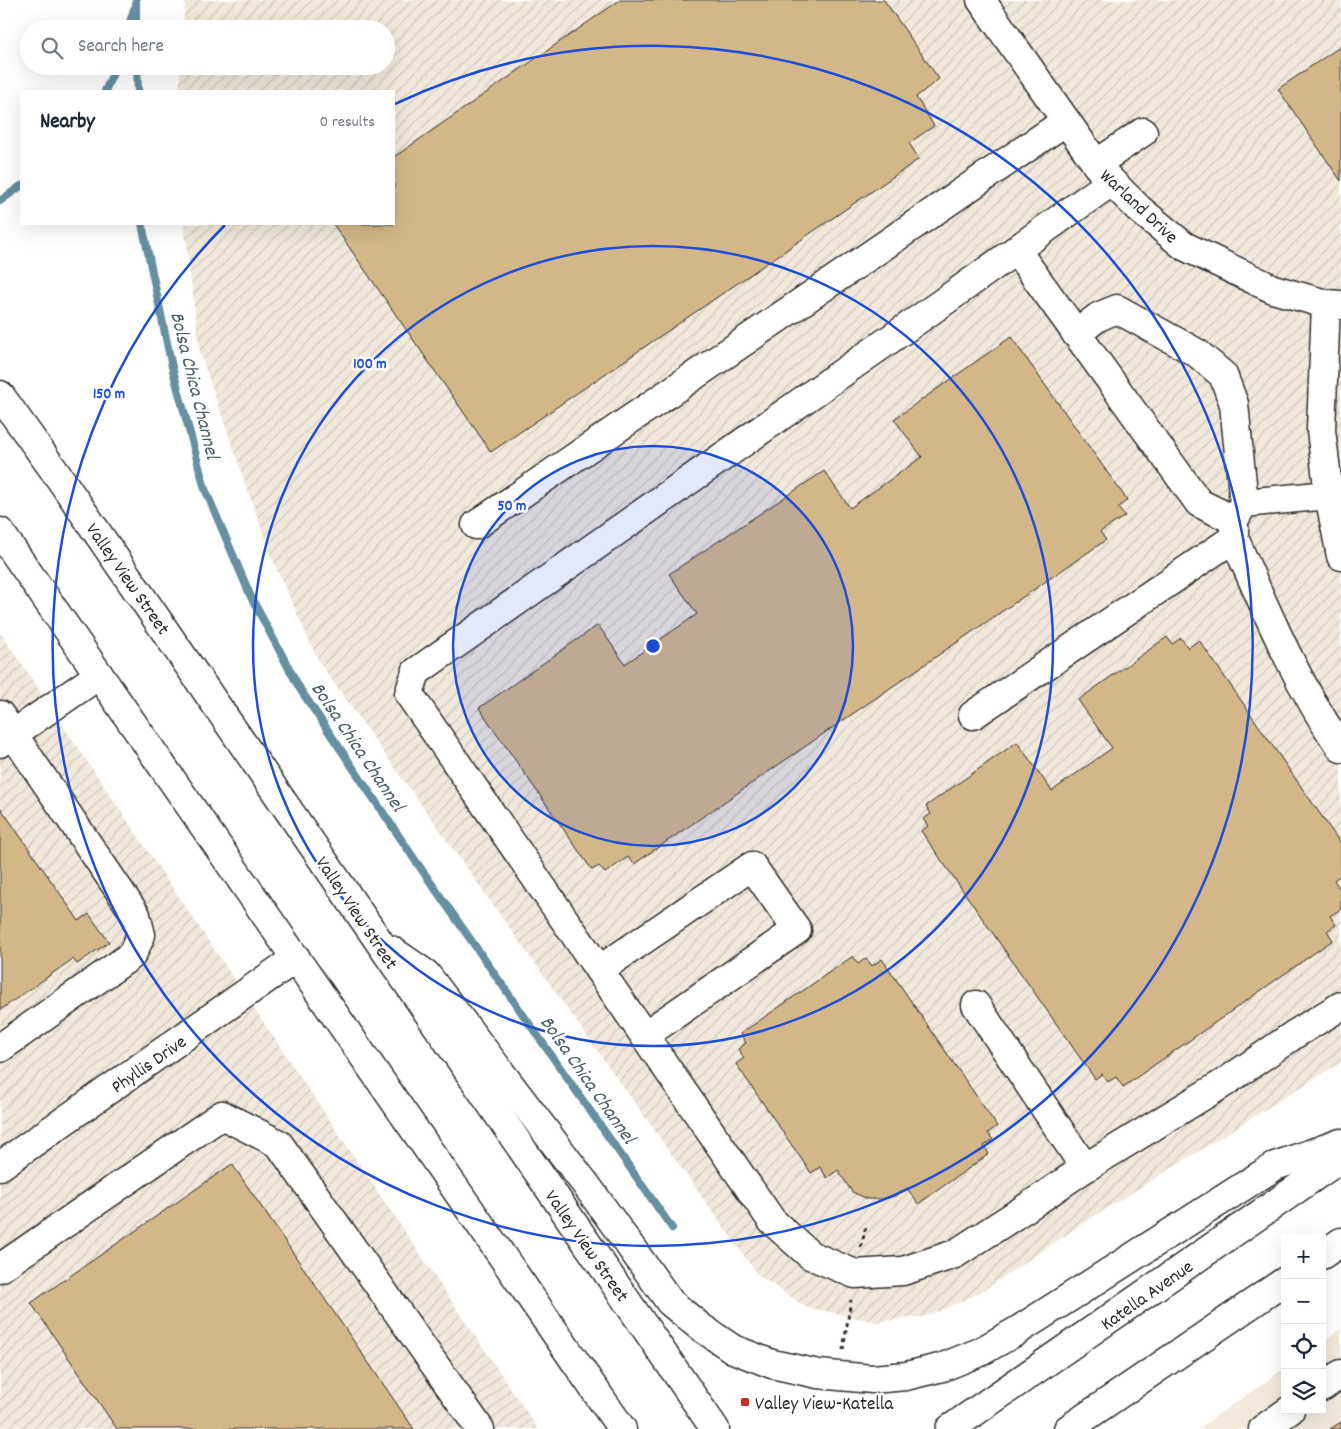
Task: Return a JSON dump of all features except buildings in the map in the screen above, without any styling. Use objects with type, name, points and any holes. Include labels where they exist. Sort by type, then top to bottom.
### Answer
[{"type":"main road","name":"Warland Drive","points":[[981,0],[1104,173],[1139,209],[1184,246],[1272,289],[1334,305]]},
{"type":"main road","points":[[476,525],[1066,121]]},
{"type":"main road","points":[[1144,132],[1104,173],[1016,250],[416,672],[409,694],[772,1221],[810,1255],[855,1274],[903,1272],[954,1254],[1085,1168],[1224,1083],[1295,1034],[1341,1006]]},
{"type":"main road","points":[[1016,250],[1199,503],[1237,520]]},
{"type":"main road","points":[[1334,305],[1321,430],[1329,495],[1341,556]]},
{"type":"main road","points":[[1076,334],[1098,317],[1117,309],[1196,353],[1223,375],[1234,404],[1237,520],[1281,643],[1322,721],[1341,748]]},
{"type":"main road","name":"Valley View Street","points":[[0,395],[61,480],[715,1429]]},
{"type":"main road","points":[[973,715],[1237,520],[1329,495]]},
{"type":"main road","points":[[0,532],[622,1429]]},
{"type":"main road","points":[[0,1048],[132,955],[141,935],[136,915],[4,731],[99,674]]},
{"type":"main road","points":[[599,970],[752,866],[786,914],[797,930],[645,1035]]},
{"type":"main road","points":[[378,941],[426,974],[587,1186],[670,1302],[699,1326],[733,1349],[772,1364],[818,1374],[872,1379],[906,1376],[943,1367],[980,1352],[1017,1331],[1275,1166],[1341,1143]]},
{"type":"main road","name":"Phyllis Drive","points":[[0,1166],[296,958]]},
{"type":"main road","points":[[976,1005],[1085,1168]]},
{"type":"main road","points":[[0,1268],[222,1115],[279,1144],[480,1429]]},
{"type":"main road","name":"Katella Avenue","points":[[950,1429],[1341,1158]]},
{"type":"main road","points":[[1326,1252],[1341,1242]]},
{"type":"main road","points":[[1068,1429],[1281,1284]]},
{"type":"main road","points":[[1326,1384],[1341,1374]]},
{"type":"main road","points":[[1263,1429],[1284,1414]]},
{"type":"shaded area","points":[[185,0],[1341,0],[1341,1062],[1085,1222],[978,1294],[928,1316],[876,1322],[806,1307],[758,1275],[319,662],[270,554],[200,353],[184,225],[395,225],[395,90],[179,90],[180,75],[395,75],[395,20],[184,20]]},
{"type":"shaded area","points":[[0,632],[538,1429],[0,1429]]},
{"type":"shaded area","points":[[1341,1329],[1341,1429],[1198,1429],[1281,1371],[1281,1414],[1326,1414],[1326,1339]]},
{"type":"waterway","name":"Bolsa Chica Channel","points":[[136,0],[136,20]]},
{"type":"waterway","points":[[131,20],[134,9]]},
{"type":"waterway","points":[[105,90],[112,75]]},
{"type":"waterway","name":"Bolsa Chica Channel","points":[[137,75],[138,90]]},
{"type":"waterway","points":[[0,201],[20,187]]},
{"type":"waterway","name":"Bolsa Chica Channel","points":[[142,225],[172,367],[205,489],[251,597],[300,689],[415,860],[672,1228]]},
{"type":"place","name":"Valley View-Katella","points":[[745,1402]]}]
